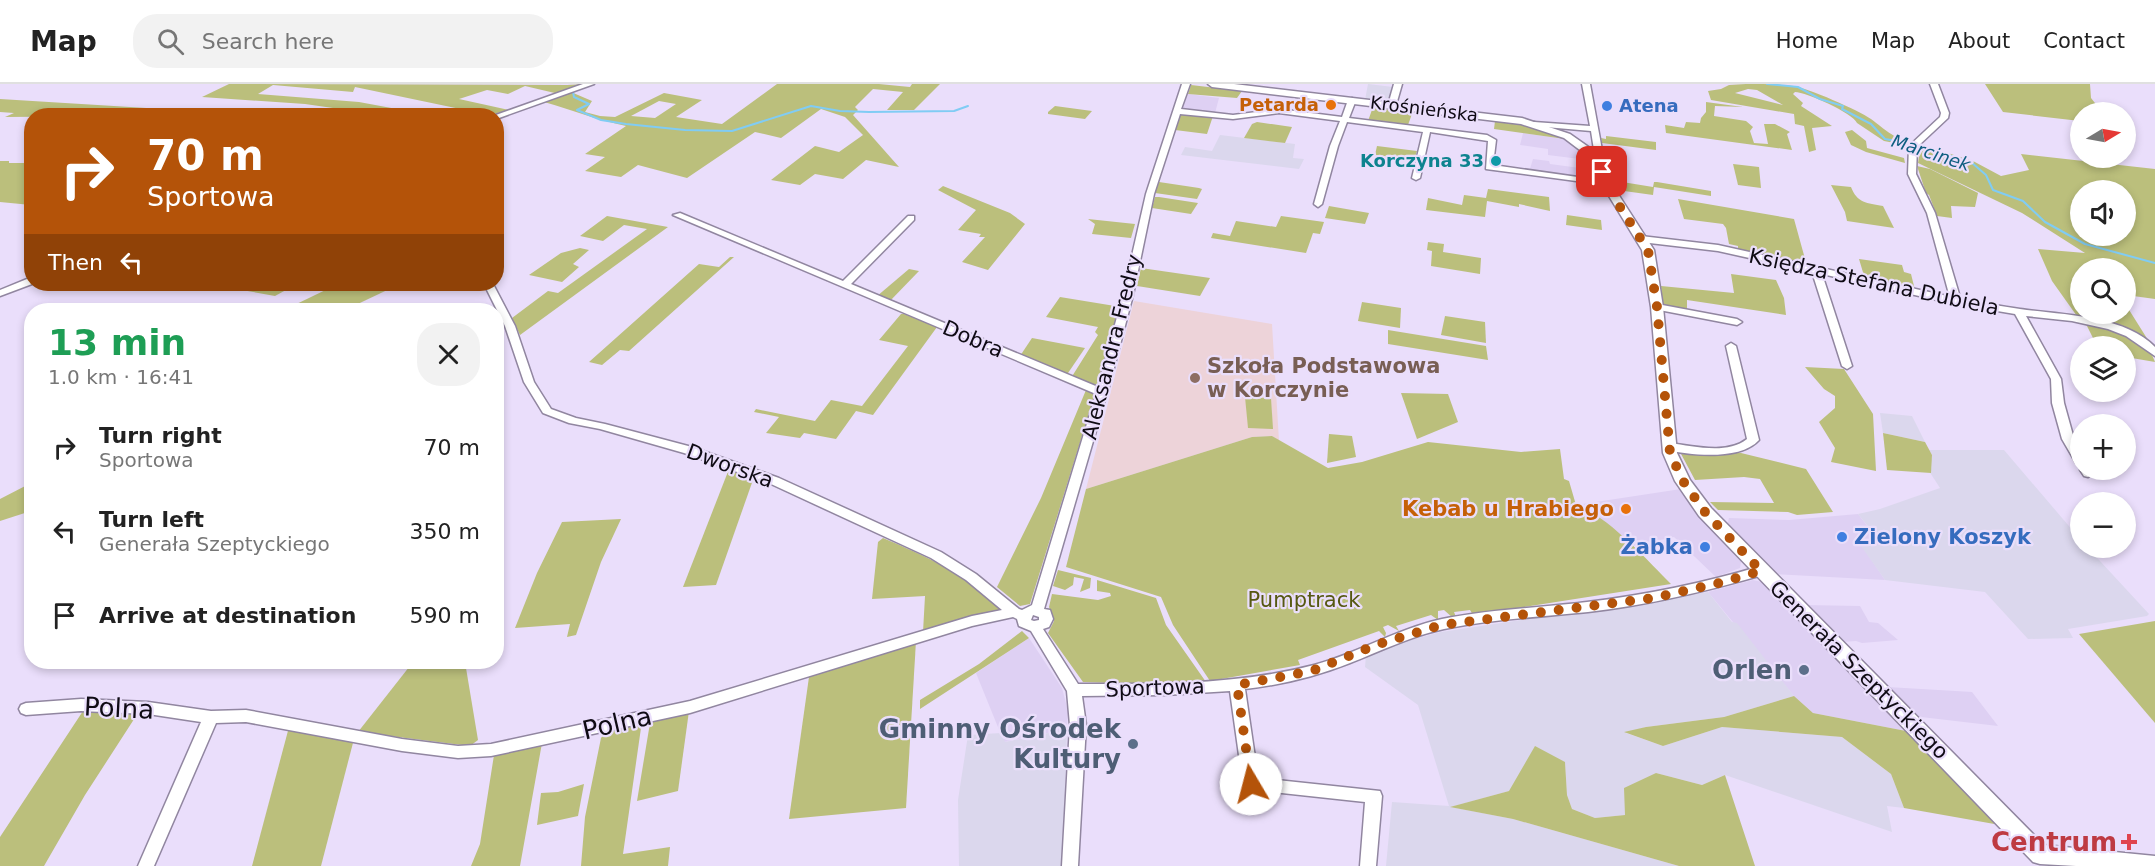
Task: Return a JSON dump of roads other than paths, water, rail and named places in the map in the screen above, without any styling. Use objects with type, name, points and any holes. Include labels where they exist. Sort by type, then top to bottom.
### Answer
[{"type":"main road","name":"Krośnieńska","points":[[1212,84],[1534,124],[1573,139],[1593,155]]},
{"type":"main road","name":"Generała Szeptyckiego","points":[[1593,155],[1606,183],[1648,250],[1657,307],[1670,453],[1683,481],[1705,512],[1761,571],[2045,861]]},
{"type":"main road","points":[[2045,861],[2050,854],[2155,865]]},
{"type":"street","points":[[504,113],[590,84]]},
{"type":"street","name":"Aleksandra Fredry","points":[[1037,610],[1102,392],[1128,295],[1150,194],[1186,84]]},
{"type":"street","points":[[1392,105],[1398,84]]},
{"type":"street","points":[[1586,84],[1598,150],[1593,155]]},
{"type":"street","points":[[1934,84],[1946,113],[1944,118],[1914,144],[1912,174],[1931,213],[1954,294],[1950,300]]},
{"type":"street","points":[[1318,204],[1334,146],[1352,100]]},
{"type":"street","points":[[1177,111],[1233,117],[1280,111],[1482,137],[1492,140],[1488,164],[1493,168],[1606,183]]},
{"type":"street","points":[[1534,124],[1593,129]]},
{"type":"street","points":[[1416,178],[1427,130]]},
{"type":"street","name":"Dobra","points":[[677,215],[1102,392]]},
{"type":"street","points":[[844,285],[911,218]]},
{"type":"street","name":"Księdza Stefana Dubiela","points":[[1641,239],[1718,248],[1817,272],[2019,312],[2056,379],[2058,403],[2070,442]]},
{"type":"street","points":[[1817,272],[1847,366]]},
{"type":"street","points":[[0,293],[24,283]]},
{"type":"street","points":[[1657,307],[1737,322]]},
{"type":"street","points":[[2019,312],[2122,331],[2153,348]]},
{"type":"street","name":"Dworska","points":[[504,315],[529,382],[547,411],[573,421],[602,426],[688,450],[775,481],[936,555],[971,577],[1024,618],[1074,690]]},
{"type":"street","points":[[1670,447],[1738,450],[1748,446],[1753,440],[1731,346]]},
{"type":"street","name":"Sportowa","points":[[1074,690],[1167,689],[1237,685],[1312,671],[1376,645],[1441,625],[1654,598],[1761,571]]},
{"type":"street","name":"Polna","points":[[26,710],[92,706],[148,708],[211,717],[246,716],[402,745],[458,752],[491,750],[690,707],[962,624],[1024,618],[1029,611],[1037,610]]},
{"type":"street","points":[[1237,685],[1251,784],[1374,796],[1368,866]]},
{"type":"street","points":[[1070,866],[1078,725],[1074,690]]},
{"type":"street","points":[[146,866],[211,717]]},
{"type":"waterway","name":"Marcinek","points":[[1767,84],[1798,87],[1820,99],[1843,106],[1842,109],[1871,124],[1885,139],[1908,143],[1971,162],[1986,175],[1993,190],[2023,201],[2045,222],[2085,244],[2155,263]]},
{"type":"waterway","points":[[573,92],[574,97],[589,104],[577,110],[601,120],[685,130],[732,131],[811,106],[840,111],[869,112],[954,111],[968,106]]},
{"type":"place","name":"Petarda","points":[[1331,105]]},
{"type":"place","name":"Atena","points":[[1607,106]]},
{"type":"place","name":"Korczyna 33","points":[[1496,161]]},
{"type":"place","name":"Szkoła Podstawowa w Korczynie","points":[[1195,378]]},
{"type":"place","name":"Kebab u Hrabiego","points":[[1626,509]]},
{"type":"place","name":"Zielony Koszyk","points":[[1842,537]]},
{"type":"place","name":"Żabka","points":[[1705,547]]},
{"type":"place","name":"Orlen","points":[[1804,670]]},
{"type":"place","name":"Gminny Ośrodek Kultury","points":[[1133,744]]},
{"type":"place","name":"Centrum","points":[[2129,842]]},
{"type":"park label","name":"Pumptrack","points":[[1304,600]]}]
